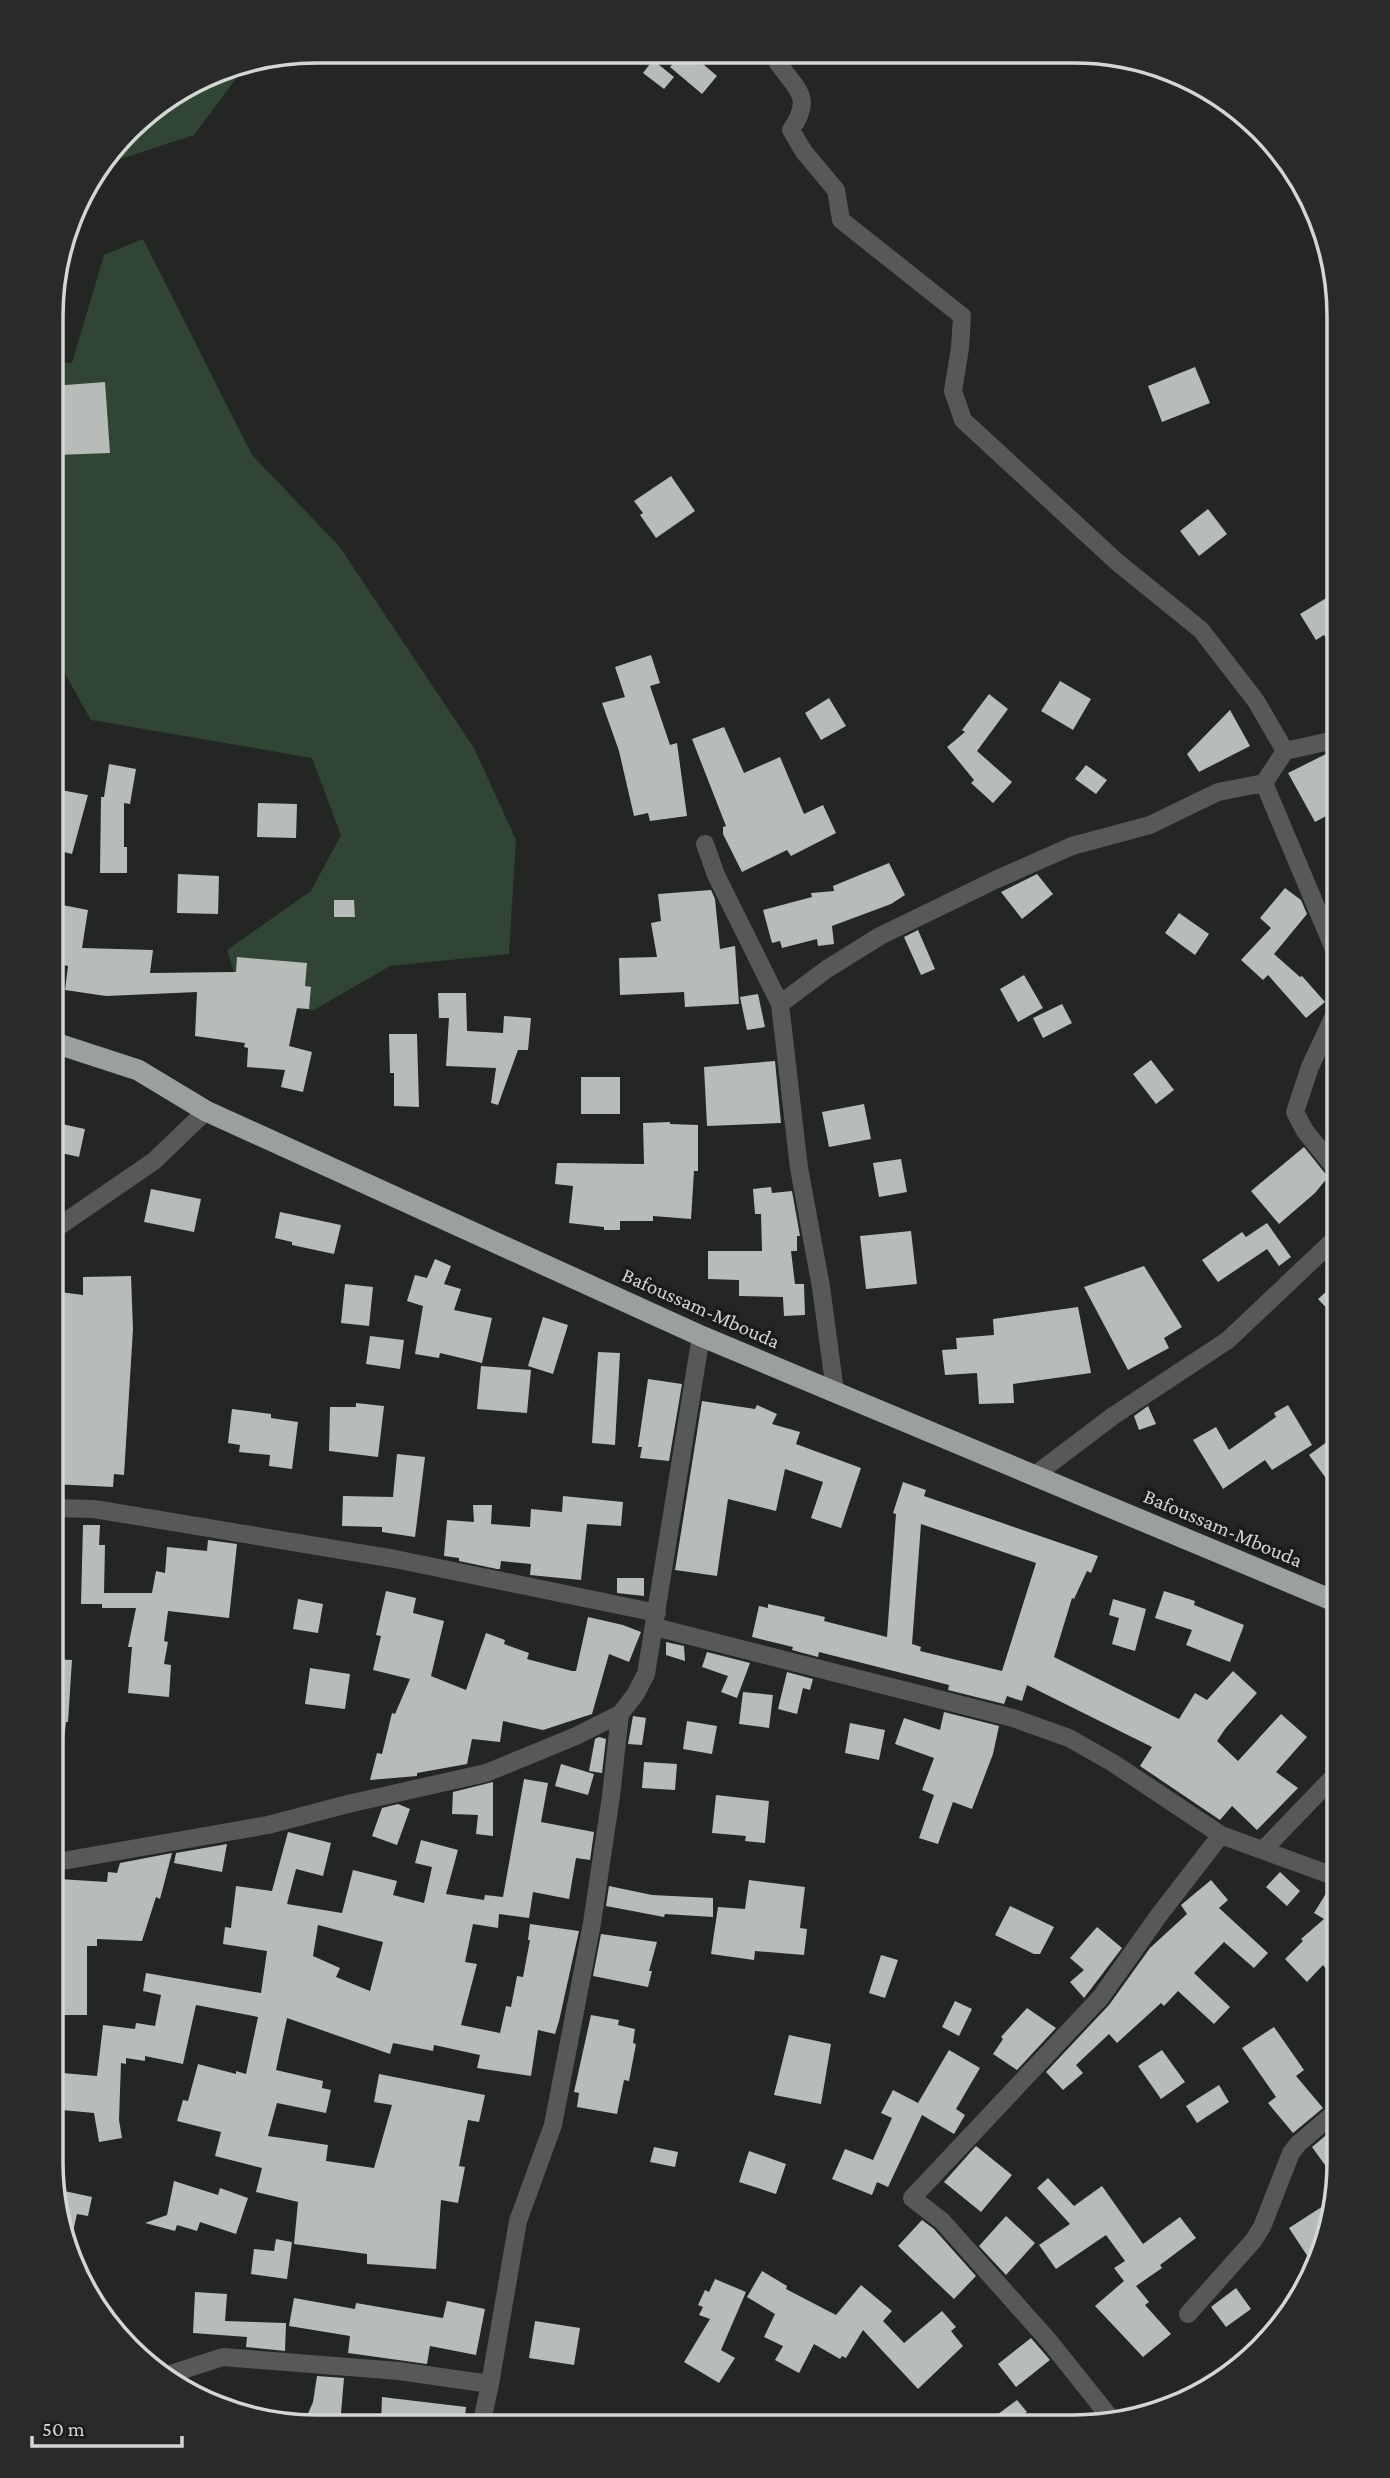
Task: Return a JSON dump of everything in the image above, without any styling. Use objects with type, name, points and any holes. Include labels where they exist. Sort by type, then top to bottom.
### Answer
[{"type":"highway","name":"Bafoussam-Mbouda","points":[[63,1046],[138,1070],[206,1111],[701,1336],[1327,1598]]},
{"type":"street","points":[[778,64],[801,94],[804,107],[791,130],[804,152],[835,190],[841,220],[962,316],[953,391],[963,420],[1117,562],[1201,630],[1256,701],[1285,751]]},
{"type":"street","points":[[780,1004],[827,969],[880,936],[995,880],[1072,846],[1150,825],[1218,792],[1264,783],[1285,751],[1327,742]]},
{"type":"street","points":[[1264,783],[1327,933]]},
{"type":"street","points":[[705,844],[716,875],[780,1004],[799,1168],[817,1263],[835,1391]]},
{"type":"street","points":[[1327,1031],[1310,1066],[1295,1112],[1305,1131],[1327,1158]]},
{"type":"street","points":[[63,1223],[154,1161],[206,1111]]},
{"type":"street","points":[[1035,1475],[1113,1416],[1228,1340],[1327,1246]]},
{"type":"street","points":[[63,1861],[268,1825],[486,1773],[576,1736],[620,1714],[635,1695],[646,1674],[701,1336]]},
{"type":"street","points":[[63,1508],[94,1509],[395,1559],[656,1620],[1013,1718],[1069,1738],[1113,1763],[1221,1835],[1327,1873]]},
{"type":"street","points":[[483,2415],[518,2221],[553,2125],[592,1923],[620,1714]]},
{"type":"street","points":[[1264,1849],[1327,1783]]},
{"type":"street","points":[[1108,2413],[1049,2340],[942,2221],[912,2198],[1101,1997],[1159,1915],[1221,1835]]},
{"type":"street","points":[[1188,2314],[1253,2241],[1262,2227],[1291,2153],[1327,2119]]},
{"type":"street","points":[[175,2372],[223,2357],[399,2371],[490,2384]]},
{"type":"green space","points":[[239,75],[194,135],[116,160],[162,115],[204,89]]},
{"type":"green space","points":[[143,239],[252,455],[339,546],[474,748],[516,840],[509,954],[390,966],[314,1010],[244,1005],[227,950],[311,891],[341,835],[312,758],[91,720],[63,670],[63,363],[72,363],[104,255]]},
{"type":"building","points":[[651,63],[657,63],[674,77],[664,89],[643,73]]},
{"type":"building","points":[[673,63],[702,63],[717,76],[702,94],[670,67]]},
{"type":"building","points":[[1195,367],[1210,403],[1162,422],[1148,386]]},
{"type":"building","points":[[105,382],[110,453],[63,455],[63,385]]},
{"type":"building","points":[[671,476],[695,511],[656,538],[634,501]]},
{"type":"building","points":[[1208,509],[1227,534],[1199,556],[1180,531]]},
{"type":"building","points":[[1327,598],[1327,640],[1324,635],[1316,640],[1300,614]]},
{"type":"building","points":[[651,655],[660,683],[650,686],[670,745],[677,743],[687,816],[650,821],[648,813],[634,816],[619,751],[602,703],[625,697],[615,667]]},
{"type":"building","points":[[1060,681],[1091,699],[1073,730],[1041,711]]},
{"type":"building","points":[[989,694],[1008,709],[977,751],[1012,782],[993,803],[971,783],[974,780],[947,747],[965,732],[962,730]]},
{"type":"building","points":[[829,698],[846,726],[821,740],[805,713]]},
{"type":"building","points":[[1230,710],[1250,746],[1199,772],[1187,754]]},
{"type":"building","points":[[724,727],[744,773],[780,757],[804,814],[823,805],[836,833],[791,856],[787,850],[742,872],[723,834],[723,827],[726,826],[692,739]]},
{"type":"building","points":[[1327,754],[1327,816],[1315,822],[1288,773]]},
{"type":"building","points":[[109,764],[136,769],[130,804],[124,803],[127,873],[100,873],[101,797],[104,797]]},
{"type":"building","points":[[1086,765],[1107,780],[1096,794],[1075,779]]},
{"type":"building","points":[[63,790],[88,795],[72,854],[63,852]]},
{"type":"building","points":[[258,803],[297,804],[296,838],[257,837]]},
{"type":"building","points":[[889,863],[905,895],[891,904],[832,926],[834,944],[818,946],[817,939],[782,948],[780,941],[772,943],[763,910],[812,897],[811,893],[834,891],[833,886]]},
{"type":"building","points":[[178,874],[219,876],[218,914],[177,913]]},
{"type":"building","points":[[1037,874],[1053,894],[1022,919],[1001,892]]},
{"type":"building","points":[[1285,888],[1301,900],[1307,914],[1274,954],[1302,976],[1325,1002],[1306,1018],[1268,975],[1263,980],[1241,960],[1271,928],[1260,918]]},
{"type":"building","points":[[711,890],[715,899],[720,949],[735,946],[739,1004],[685,1007],[684,992],[620,995],[619,958],[657,957],[651,923],[661,921],[658,894]]},
{"type":"building","points":[[334,900],[354,900],[355,917],[334,917]]},
{"type":"building","points":[[63,905],[88,910],[82,948],[153,950],[150,973],[236,972],[237,957],[307,963],[305,986],[311,987],[309,1009],[297,1008],[289,1046],[312,1052],[303,1092],[281,1087],[285,1070],[247,1067],[248,1048],[244,1047],[245,1043],[195,1036],[197,992],[106,996],[65,990],[68,966],[63,965]]},
{"type":"building","points":[[1179,913],[1209,934],[1195,955],[1165,933]]},
{"type":"building","points":[[918,930],[935,969],[921,975],[904,937]]},
{"type":"building","points":[[1024,975],[1043,1008],[1018,1022],[1000,989]]},
{"type":"building","points":[[438,993],[466,993],[467,1031],[503,1033],[504,1016],[531,1018],[528,1050],[518,1050],[498,1105],[491,1103],[496,1068],[446,1066],[449,1018],[439,1018]]},
{"type":"building","points":[[758,994],[765,1027],[747,1030],[740,997]]},
{"type":"building","points":[[1062,1004],[1072,1023],[1043,1038],[1033,1018]]},
{"type":"building","points":[[389,1034],[417,1034],[419,1107],[394,1106],[394,1073],[390,1073]]},
{"type":"building","points":[[1151,1060],[1174,1090],[1156,1104],[1133,1074]]},
{"type":"building","points":[[775,1061],[781,1123],[707,1126],[704,1067]]},
{"type":"building","points":[[581,1077],[620,1077],[620,1114],[581,1114]]},
{"type":"building","points":[[864,1104],[871,1139],[829,1147],[822,1112]]},
{"type":"building","points":[[643,1123],[698,1125],[698,1171],[694,1171],[691,1219],[653,1216],[653,1221],[620,1221],[620,1230],[604,1230],[604,1227],[569,1223],[573,1186],[555,1184],[557,1163],[644,1164]]},
{"type":"building","points":[[63,1124],[85,1129],[79,1157],[63,1153]]},
{"type":"building","points":[[1304,1147],[1327,1176],[1315,1193],[1279,1224],[1251,1191]]},
{"type":"building","points":[[901,1159],[907,1192],[879,1197],[873,1163]]},
{"type":"building","points":[[771,1187],[772,1193],[792,1191],[800,1236],[797,1236],[797,1251],[791,1251],[795,1284],[804,1284],[805,1315],[784,1316],[783,1297],[739,1296],[739,1280],[708,1279],[708,1251],[762,1251],[761,1214],[755,1214],[753,1189]]},
{"type":"building","points":[[151,1189],[201,1199],[194,1232],[144,1222]]},
{"type":"building","points":[[280,1212],[341,1225],[334,1254],[292,1245],[292,1242],[275,1238]]},
{"type":"building","points":[[1267,1223],[1291,1257],[1279,1266],[1267,1249],[1218,1282],[1202,1260],[1242,1232],[1246,1237]]},
{"type":"building","points":[[911,1231],[917,1284],[866,1289],[860,1236]]},
{"type":"building","points":[[435,1259],[451,1266],[444,1284],[461,1289],[454,1310],[492,1318],[482,1363],[440,1353],[439,1358],[415,1354],[423,1306],[407,1301],[415,1275],[427,1278]]},
{"type":"building","points":[[1144,1266],[1182,1327],[1164,1338],[1169,1348],[1128,1370],[1084,1287]]},
{"type":"building","points":[[131,1276],[133,1329],[124,1475],[114,1474],[113,1487],[63,1485],[63,1292],[83,1295],[83,1277]]},
{"type":"building","points":[[345,1284],[373,1287],[369,1326],[341,1323]]},
{"type":"building","points":[[1327,1291],[1327,1308],[1318,1299]]},
{"type":"building","points":[[1078,1307],[1091,1373],[1013,1384],[1014,1403],[979,1404],[977,1373],[945,1375],[942,1350],[957,1349],[956,1338],[994,1335],[993,1319]]},
{"type":"building","points":[[543,1317],[568,1325],[553,1374],[528,1366]]},
{"type":"building","points":[[370,1336],[404,1340],[400,1369],[366,1364]]},
{"type":"building","points":[[598,1352],[620,1353],[615,1445],[592,1443]]},
{"type":"building","points":[[481,1366],[531,1370],[527,1413],[477,1409]]},
{"type":"building","points":[[648,1379],[682,1384],[669,1461],[640,1458],[642,1447],[638,1447]]},
{"type":"building","points":[[702,1401],[755,1409],[757,1405],[777,1414],[772,1424],[800,1432],[796,1444],[861,1468],[841,1528],[811,1518],[823,1482],[785,1469],[776,1511],[728,1499],[717,1576],[675,1570]]},
{"type":"building","points":[[356,1403],[384,1406],[378,1457],[329,1451],[330,1407],[356,1407]]},
{"type":"building","points":[[1288,1405],[1312,1445],[1272,1470],[1265,1460],[1223,1489],[1193,1440],[1216,1427],[1229,1450],[1276,1417],[1274,1413]]},
{"type":"building","points":[[1148,1406],[1156,1424],[1139,1430],[1134,1416]]},
{"type":"building","points":[[232,1409],[271,1414],[271,1418],[298,1422],[292,1469],[269,1466],[270,1455],[239,1452],[240,1445],[228,1443]]},
{"type":"building","points":[[1327,1442],[1327,1480],[1309,1455]]},
{"type":"building","points":[[397,1454],[425,1457],[415,1537],[382,1532],[382,1527],[342,1526],[343,1496],[393,1497]]},
{"type":"building","points":[[903,1482],[926,1490],[924,1496],[1098,1556],[1091,1573],[1087,1571],[1074,1599],[1072,1598],[1054,1657],[1179,1719],[1195,1693],[1207,1700],[1233,1671],[1257,1693],[1217,1741],[1238,1761],[1281,1714],[1307,1737],[1276,1772],[1298,1788],[1257,1830],[1232,1806],[1220,1820],[1140,1766],[1152,1747],[1027,1685],[1022,1701],[1007,1696],[1004,1704],[948,1690],[949,1685],[819,1652],[818,1657],[792,1650],[793,1647],[752,1637],[759,1606],[768,1608],[768,1604],[825,1617],[824,1621],[887,1637],[896,1514],[893,1513]],"holes":[[[921,1524],[1036,1563],[1002,1671],[920,1651],[921,1647],[912,1644]]]},
{"type":"building","points":[[563,1496],[623,1502],[621,1526],[587,1524],[581,1580],[530,1575],[531,1564],[501,1561],[500,1569],[497,1569],[444,1556],[447,1520],[474,1522],[473,1505],[492,1505],[491,1524],[530,1527],[531,1509],[562,1512]]},
{"type":"building","points":[[83,1525],[100,1525],[99,1545],[105,1545],[104,1593],[152,1593],[156,1571],[165,1573],[167,1547],[207,1551],[208,1540],[237,1544],[229,1618],[168,1611],[164,1641],[168,1642],[164,1664],[171,1665],[169,1697],[128,1693],[132,1647],[128,1647],[136,1608],[102,1608],[102,1604],[81,1604]]},
{"type":"building","points":[[617,1578],[644,1578],[644,1596],[617,1593]]},
{"type":"building","points":[[386,1591],[416,1598],[413,1613],[444,1621],[431,1676],[466,1690],[486,1633],[505,1640],[504,1644],[529,1653],[527,1659],[576,1671],[588,1617],[641,1632],[629,1662],[609,1654],[592,1714],[543,1730],[503,1721],[500,1742],[472,1739],[467,1764],[417,1773],[417,1776],[370,1780],[377,1753],[382,1754],[392,1713],[395,1714],[410,1679],[373,1670],[381,1636],[376,1635]]},
{"type":"building","points":[[1164,1591],[1195,1601],[1194,1605],[1244,1625],[1230,1662],[1186,1645],[1192,1630],[1155,1618]]},
{"type":"building","points":[[298,1599],[323,1604],[318,1633],[293,1629]]},
{"type":"building","points":[[1113,1599],[1146,1609],[1135,1651],[1112,1644],[1119,1618],[1109,1615]]},
{"type":"building","points":[[666,1642],[684,1646],[685,1661],[666,1655]]},
{"type":"building","points":[[707,1652],[750,1663],[737,1698],[721,1692],[728,1676],[702,1667]]},
{"type":"building","points":[[63,1660],[72,1660],[63,1749]]},
{"type":"building","points":[[310,1668],[350,1674],[345,1709],[305,1704]]},
{"type":"building","points":[[787,1672],[813,1679],[810,1690],[803,1688],[797,1714],[778,1709]]},
{"type":"building","points":[[743,1692],[773,1695],[769,1728],[739,1724]]},
{"type":"building","points":[[944,1712],[999,1726],[993,1754],[972,1809],[953,1802],[938,1844],[919,1838],[934,1795],[922,1790],[934,1758],[895,1744],[904,1718],[940,1730]]},
{"type":"building","points":[[633,1716],[646,1718],[642,1745],[628,1744]]},
{"type":"building","points":[[687,1721],[717,1726],[712,1754],[683,1749]]},
{"type":"building","points":[[850,1723],[885,1730],[879,1760],[845,1753]]},
{"type":"building","points":[[595,1739],[606,1739],[602,1773],[589,1771]]},
{"type":"building","points":[[644,1762],[677,1764],[675,1790],[642,1788]]},
{"type":"building","points":[[561,1764],[594,1774],[588,1795],[555,1786]]},
{"type":"building","points":[[524,1779],[548,1783],[541,1822],[594,1832],[590,1860],[576,1858],[569,1899],[533,1892],[529,1918],[499,1914],[498,1928],[473,1924],[465,1962],[477,1964],[461,2025],[500,2033],[506,2006],[511,2007],[517,1976],[523,1977],[530,1924],[579,1931],[555,2034],[538,2030],[531,2076],[477,2068],[480,2055],[434,2045],[433,2051],[393,2043],[390,2054],[287,2018],[276,2070],[323,2081],[322,2088],[331,2090],[326,2113],[277,2103],[268,2136],[328,2145],[326,2161],[374,2168],[392,2105],[374,2102],[379,2074],[485,2095],[479,2122],[468,2120],[459,2166],[465,2167],[458,2203],[441,2200],[436,2269],[367,2264],[367,2254],[294,2244],[298,2202],[256,2192],[262,2168],[215,2156],[221,2132],[177,2121],[183,2100],[188,2101],[198,2064],[246,2074],[258,2017],[196,2005],[183,2064],[145,2056],[145,2061],[126,2058],[126,2064],[121,2063],[119,2120],[122,2138],[99,2142],[94,2113],[63,2110],[63,2073],[97,2076],[103,2025],[135,2029],[136,2023],[155,2026],[161,1995],[143,1991],[146,1973],[261,1993],[267,1951],[223,1944],[225,1927],[231,1928],[236,1886],[272,1891],[288,1832],[331,1843],[323,1876],[296,1869],[287,1904],[342,1913],[353,1870],[397,1881],[393,1895],[424,1903],[432,1867],[415,1863],[421,1840],[458,1850],[446,1894],[484,1900],[485,1895],[503,1897]],"holes":[[[318,1925],[383,1942],[370,1991],[336,1977],[340,1968],[313,1956]]]},
{"type":"building","points":[[493,1782],[493,1836],[476,1834],[478,1815],[452,1814],[453,1792]]},
{"type":"building","points":[[716,1795],[769,1801],[765,1843],[745,1841],[746,1836],[712,1833]]},
{"type":"building","points":[[398,1804],[410,1809],[397,1845],[372,1836],[382,1808]]},
{"type":"building","points":[[227,1844],[222,1872],[174,1863],[176,1853]]},
{"type":"building","points":[[172,1853],[160,1899],[156,1897],[142,1941],[97,1939],[97,1946],[87,1946],[87,2015],[63,2015],[63,1879],[107,1882],[108,1872],[117,1873],[120,1863]]},
{"type":"building","points":[[1280,1872],[1300,1891],[1287,1906],[1266,1887]]},
{"type":"building","points":[[749,1880],[805,1887],[800,1928],[807,1929],[804,1955],[755,1951],[754,1960],[711,1954],[718,1907],[745,1909]]},
{"type":"building","points":[[1211,1880],[1228,1900],[1219,1908],[1268,1953],[1254,1968],[1224,1942],[1194,1973],[1230,2007],[1214,2024],[1178,1991],[1164,2006],[1161,2003],[1117,2043],[1109,2034],[1076,2065],[1083,2073],[1063,2090],[1046,2072],[1109,2005],[1150,1948],[1187,1914],[1181,1905]]},
{"type":"building","points":[[609,1886],[652,1895],[713,1898],[713,1917],[665,1914],[664,1917],[606,1906]]},
{"type":"building","points":[[1327,1892],[1327,1970],[1323,1965],[1307,1982],[1285,1959],[1303,1941],[1301,1939],[1324,1919],[1314,1913]]},
{"type":"building","points":[[1010,1906],[1054,1927],[1040,1954],[1034,1954],[995,1935]]},
{"type":"building","points":[[1097,1927],[1122,1948],[1084,1998],[1070,1982],[1084,1970],[1070,1958]]},
{"type":"building","points":[[601,1934],[657,1942],[649,1971],[652,1971],[648,1987],[593,1976]]},
{"type":"building","points":[[881,1955],[898,1960],[885,1998],[869,1993]]},
{"type":"building","points":[[955,2001],[972,2009],[959,2036],[942,2027]]},
{"type":"building","points":[[1027,2008],[1056,2028],[1017,2070],[993,2054],[1003,2039],[1001,2037]]},
{"type":"building","points":[[591,2015],[619,2020],[618,2025],[635,2029],[633,2043],[636,2044],[629,2081],[624,2080],[617,2114],[577,2107],[579,2093],[574,2092]]},
{"type":"building","points":[[1274,2027],[1304,2070],[1296,2076],[1323,2108],[1293,2133],[1268,2103],[1276,2097],[1242,2048]]},
{"type":"building","points":[[789,2035],[831,2044],[821,2104],[774,2095]]},
{"type":"building","points":[[949,2050],[980,2068],[956,2109],[965,2115],[954,2134],[922,2115],[888,2187],[877,2182],[872,2195],[832,2179],[845,2149],[873,2160],[892,2118],[881,2113],[893,2090],[918,2103]]},
{"type":"building","points":[[1162,2050],[1185,2082],[1161,2099],[1138,2066]]},
{"type":"building","points":[[1219,2085],[1229,2102],[1197,2123],[1186,2106]]},
{"type":"building","points":[[1327,2134],[1327,2167],[1312,2147]]},
{"type":"building","points":[[976,2146],[1012,2175],[981,2212],[944,2182]]},
{"type":"building","points":[[654,2147],[678,2152],[675,2167],[650,2162]]},
{"type":"building","points":[[749,2151],[786,2164],[776,2194],[739,2182]]},
{"type":"building","points":[[1048,2178],[1074,2206],[1102,2186],[1143,2244],[1180,2217],[1196,2238],[1160,2265],[1162,2268],[1136,2286],[1149,2302],[1145,2305],[1171,2334],[1143,2357],[1095,2306],[1124,2281],[1114,2268],[1125,2261],[1106,2235],[1056,2269],[1039,2245],[1070,2224],[1037,2188]]},
{"type":"building","points":[[174,2181],[218,2195],[220,2188],[248,2198],[236,2234],[200,2222],[197,2231],[177,2225],[175,2231],[145,2223],[167,2215]]},
{"type":"building","points":[[65,2191],[92,2197],[88,2216],[77,2214],[73,2232]]},
{"type":"building","points":[[1323,2206],[1308,2257],[1289,2228]]},
{"type":"building","points":[[1006,2216],[1035,2243],[1006,2275],[979,2246]]},
{"type":"building","points":[[922,2220],[934,2229],[976,2276],[954,2299],[898,2246]]},
{"type":"building","points":[[276,2239],[292,2242],[287,2279],[251,2274],[254,2249],[274,2251]]},
{"type":"building","points":[[762,2271],[787,2286],[786,2289],[836,2315],[861,2285],[892,2311],[883,2321],[904,2343],[942,2311],[956,2327],[951,2331],[963,2346],[918,2389],[863,2330],[846,2358],[842,2356],[840,2359],[814,2344],[799,2373],[775,2360],[783,2346],[764,2337],[775,2314],[747,2297]]},
{"type":"building","points":[[715,2279],[746,2292],[721,2350],[735,2358],[719,2383],[684,2362],[710,2319],[699,2315],[703,2307],[698,2305],[705,2290],[709,2292]]},
{"type":"building","points":[[1236,2288],[1251,2309],[1226,2327],[1211,2307]]},
{"type":"building","points":[[195,2292],[227,2294],[225,2321],[286,2323],[285,2351],[246,2347],[247,2337],[193,2333]]},
{"type":"building","points":[[294,2298],[355,2309],[356,2303],[443,2318],[447,2301],[485,2309],[476,2355],[430,2346],[427,2364],[348,2353],[350,2336],[289,2326]]},
{"type":"building","points":[[535,2321],[580,2328],[574,2365],[529,2358]]},
{"type":"building","points":[[1031,2338],[1050,2360],[1016,2387],[998,2364]]},
{"type":"building","points":[[317,2376],[344,2378],[341,2415],[308,2415],[313,2402]]},
{"type":"building","points":[[382,2397],[466,2407],[465,2415],[381,2415]]},
{"type":"building","points":[[1017,2400],[1027,2412],[1023,2415],[997,2415]]}]
